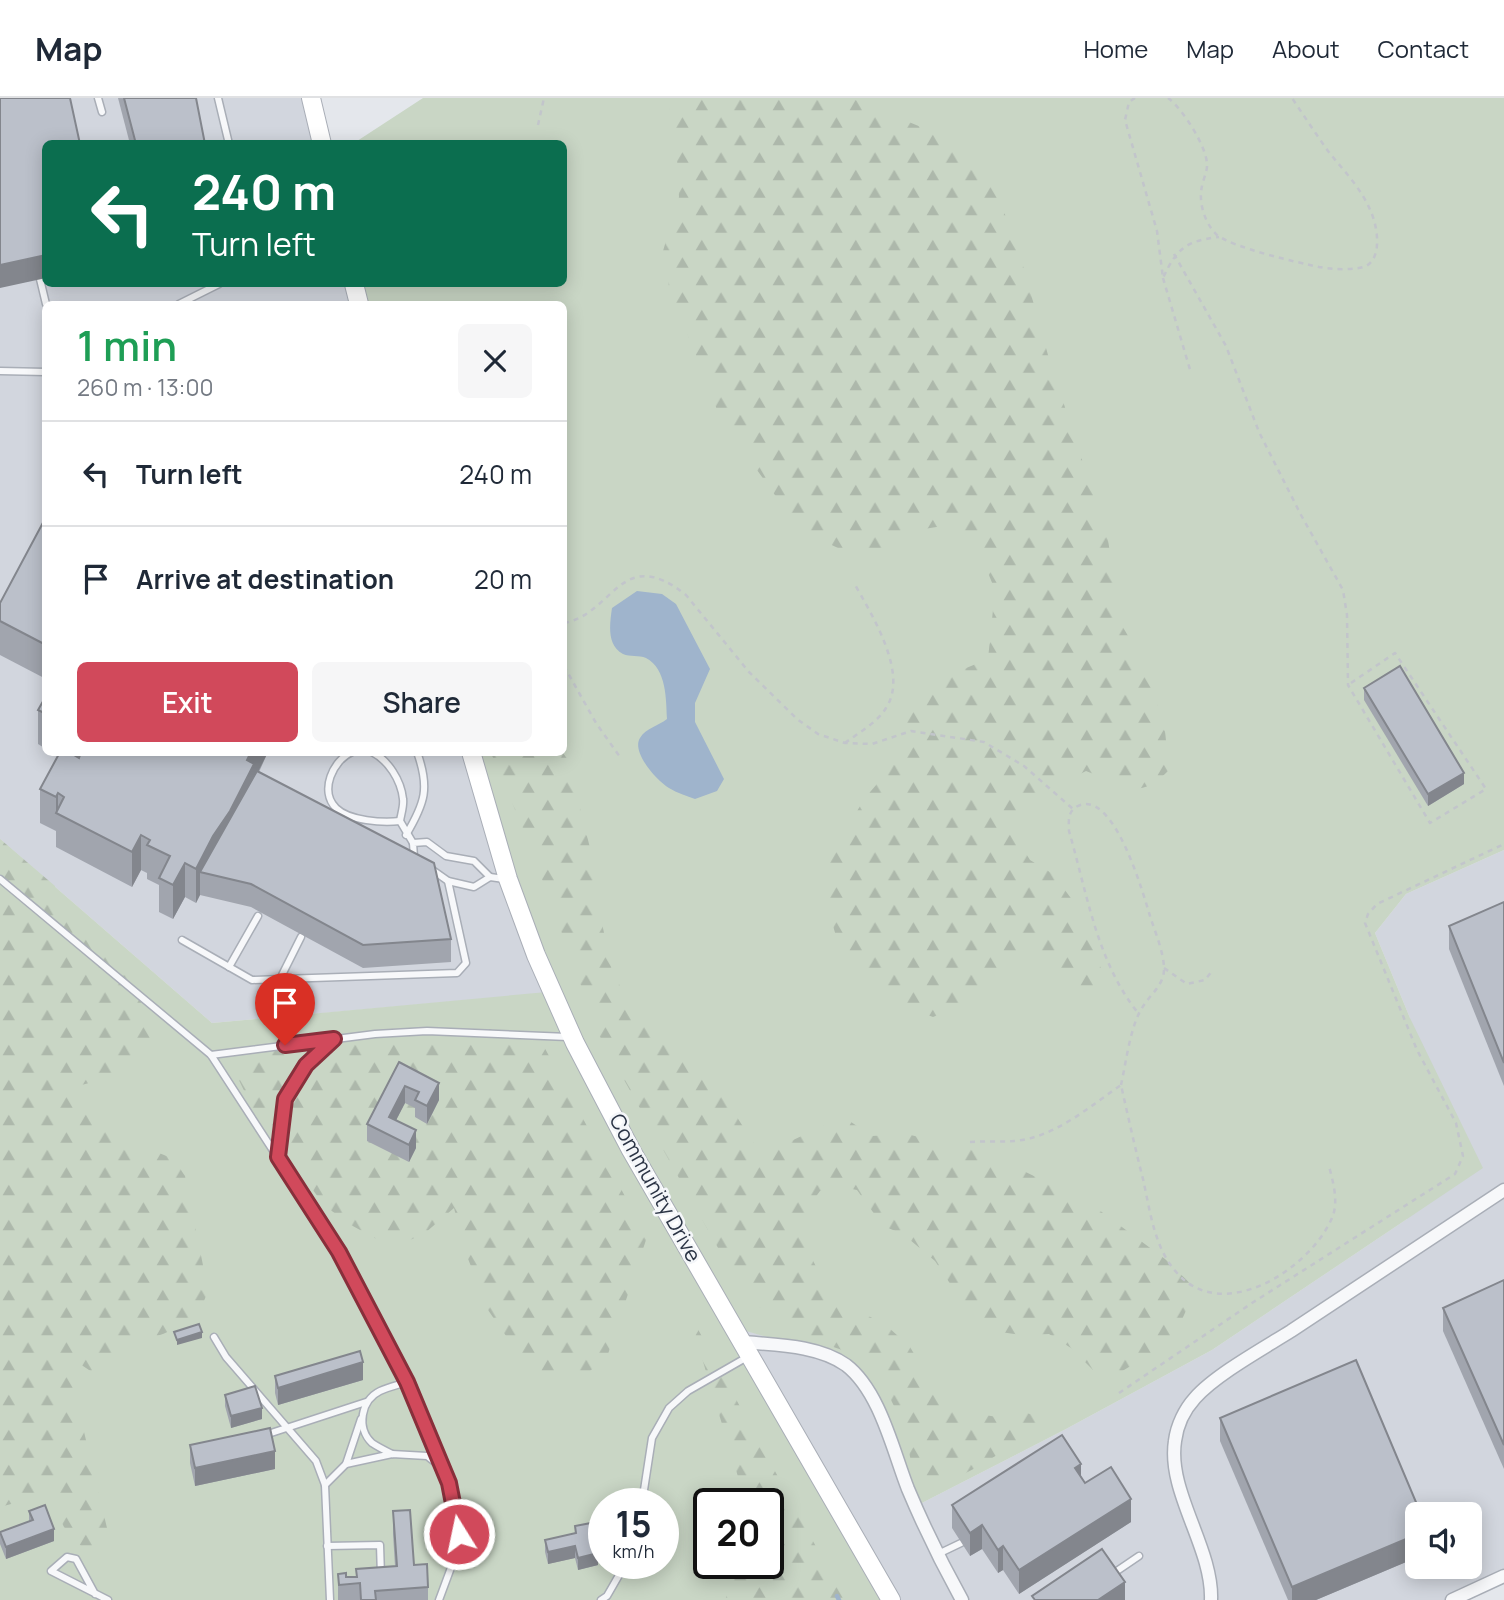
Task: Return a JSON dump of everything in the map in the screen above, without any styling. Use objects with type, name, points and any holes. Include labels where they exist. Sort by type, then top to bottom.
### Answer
[{"type":"main road","points":[[311,98],[320,140]]},
{"type":"main road","name":"Community Drive","points":[[472,756],[499,878],[573,1037],[631,1150],[891,1600]]},
{"type":"street","points":[[1211,1600],[1211,1584],[1185,1506],[1175,1461],[1175,1441],[1182,1417],[1195,1398],[1255,1354],[1504,1190]]},
{"type":"street","points":[[746,1349],[794,1347],[845,1364],[860,1377],[875,1402],[909,1490],[962,1600]]},
{"type":"street","points":[[1452,1600],[1504,1576]]},
{"type":"lane","points":[[98,98],[102,113]]},
{"type":"lane","points":[[218,98],[228,140]]},
{"type":"lane","points":[[40,279],[45,301]]},
{"type":"lane","points":[[185,301],[213,287]]},
{"type":"lane","points":[[0,371],[42,372]]},
{"type":"lane","points":[[345,756],[330,777],[329,794],[336,808],[353,817],[372,821],[400,821]]},
{"type":"lane","points":[[377,756],[387,763],[400,787],[403,800],[400,821],[413,843],[414,857],[448,881],[474,887],[499,878]]},
{"type":"lane","points":[[406,835],[423,807],[425,773],[419,756]]},
{"type":"lane","points":[[413,843],[427,842],[446,856],[474,861],[499,878]]},
{"type":"lane","points":[[0,879],[211,1055],[339,1252],[407,1382],[452,1496],[459,1534],[452,1565],[439,1600]]},
{"type":"lane","points":[[182,940],[252,980],[457,973],[466,962],[448,881]]},
{"type":"lane","points":[[229,967],[258,916]]},
{"type":"lane","points":[[280,979],[301,937]]},
{"type":"lane","points":[[211,1055],[334,1039],[427,1031],[573,1037]]},
{"type":"lane","points":[[278,1157],[285,1099],[306,1065],[334,1039]]},
{"type":"lane","points":[[214,1337],[226,1357],[316,1461],[325,1485],[330,1600]]},
{"type":"lane","points":[[644,1488],[652,1438],[669,1408],[746,1349]]},
{"type":"lane","points":[[252,1439],[366,1402],[379,1391],[407,1382]]},
{"type":"lane","points":[[325,1485],[346,1464],[366,1402]]},
{"type":"lane","points":[[362,1417],[365,1433],[373,1443],[392,1454]]},
{"type":"lane","points":[[346,1464],[392,1454],[427,1456],[442,1468]]},
{"type":"lane","points":[[938,1554],[961,1542]]},
{"type":"lane","points":[[327,1546],[380,1545],[382,1583]]},
{"type":"lane","points":[[1107,1579],[1139,1556]]},
{"type":"lane","points":[[95,1594],[76,1559],[67,1557],[51,1571],[95,1594],[108,1600]]},
{"type":"lane","points":[[601,1600],[607,1596],[617,1579]]},
{"type":"lane","points":[[330,1584],[343,1584]]},
{"type":"path","points":[[538,125],[544,98]]},
{"type":"path","points":[[1135,98],[1129,102],[1125,120],[1154,220],[1163,278],[1191,373]]},
{"type":"path","points":[[1168,98],[1192,126],[1203,150],[1208,165],[1200,190],[1201,205],[1205,217],[1217,235],[1242,246],[1321,267],[1357,268],[1368,265],[1372,261],[1377,236],[1368,204],[1292,98]]},
{"type":"path","points":[[1163,278],[1174,254],[1204,239],[1223,237]]},
{"type":"path","points":[[1174,254],[1226,346],[1259,432],[1343,590],[1347,615],[1348,685],[1430,823],[1486,789],[1395,653],[1348,685]]},
{"type":"path","points":[[567,622],[585,616],[623,582],[646,576],[674,585],[686,595],[749,672],[797,719],[818,734],[845,743],[872,744],[911,730],[984,742],[1024,766],[1073,809]]},
{"type":"path","points":[[845,743],[887,708],[894,688],[890,663],[878,626],[854,583]]},
{"type":"path","points":[[567,671],[596,723],[620,757]]},
{"type":"path","points":[[1139,1014],[1116,981],[1091,912],[1069,831],[1068,818],[1073,809],[1081,805],[1092,805],[1101,810],[1117,830],[1143,893],[1164,968],[1161,983],[1139,1014],[1121,1085],[1161,1250],[1177,1274],[1194,1287],[1217,1296],[1248,1291],[1294,1267],[1307,1254],[1333,1216],[1335,1189],[1329,1166]]},
{"type":"path","points":[[1119,1393],[1455,1174],[1463,1156],[1456,1124],[1417,1050],[1366,923],[1368,914],[1377,904],[1504,844]]},
{"type":"path","points":[[1164,968],[1187,984],[1205,980],[1212,971]]},
{"type":"path","points":[[970,1142],[1015,1141],[1063,1125],[1121,1085]]},
{"type":"path","points":[[1269,1280],[1275,1289]]},
{"type":"shaded area","points":[[0,98],[312,98],[321,140],[42,140],[42,287],[355,287],[358,301],[42,301],[42,756],[472,756],[558,992],[212,1023],[0,839]]},
{"type":"shaded area","points":[[1504,850],[1504,1576],[1452,1600],[893,1600],[735,1327],[825,1354],[859,1374],[918,1505],[1212,1350],[1407,1219],[1410,1018],[1375,933],[1406,894]]},
{"type":"green space","points":[[423,98],[1504,98],[1504,850],[1406,894],[1375,933],[1410,1018],[1483,1168],[1212,1350],[918,1505],[877,1401],[825,1354],[736,1328],[893,1600],[0,1600],[0,839],[212,1023],[558,991],[472,756],[567,756],[567,301],[358,301],[355,287],[567,287],[567,140],[359,140]]},
{"type":"green space","points":[[665,98],[851,98],[933,132],[993,185],[1017,244],[1048,355],[1108,540],[1121,624],[1147,668],[1165,731],[1169,770],[1158,780],[1138,789],[1129,788],[1086,771],[1024,806],[1015,826],[1020,844],[1030,860],[1053,874],[1073,901],[1108,985],[1100,994],[1090,998],[1074,991],[1054,957],[1033,953],[998,975],[967,1003],[933,1017],[890,1001],[840,950],[823,891],[832,852],[865,798],[900,757],[908,702],[931,679],[988,659],[995,590],[973,536],[949,525],[924,529],[881,549],[838,548],[800,530],[721,420],[669,287],[663,251],[679,197],[675,122]]},
{"type":"green space","points":[[492,756],[565,756],[593,860],[600,914],[613,975],[639,1015],[710,1075],[758,1150],[772,1150],[827,1124],[848,1120],[872,1136],[906,1134],[985,1152],[1091,1204],[1165,1259],[1196,1289],[1172,1341],[1119,1373],[1095,1372],[1071,1348],[1049,1334],[1021,1335],[993,1331],[961,1300],[935,1261],[903,1234],[883,1226],[857,1190],[837,1186],[820,1191],[806,1210],[806,1246],[822,1279],[841,1301],[887,1326],[910,1347],[932,1384],[961,1411],[997,1417],[1024,1412],[1039,1417],[1035,1430],[997,1455],[951,1480],[925,1487],[913,1472],[904,1426],[881,1380],[851,1353],[804,1337],[769,1316],[741,1289],[599,1035],[527,838]]},
{"type":"green space","points":[[0,839],[55,886],[61,910],[72,922],[90,933],[122,965],[135,974],[140,1000],[154,1034],[149,1044],[123,1068],[77,1086],[91,1117],[109,1133],[130,1144],[172,1159],[185,1176],[208,1290],[204,1301],[189,1319],[158,1336],[135,1342],[122,1359],[112,1366],[92,1372],[74,1360],[74,1390],[107,1528],[93,1569],[81,1546],[64,1527],[48,1494],[0,1507]]},
{"type":"green space","points":[[489,1029],[517,1031],[542,1043],[647,1237],[607,1357],[590,1371],[536,1371],[524,1362],[488,1310],[465,1251],[454,1208],[425,1233],[402,1244],[380,1241],[325,1206],[291,1154],[255,1113],[234,1070],[238,1061],[257,1052],[384,1039],[443,1042],[467,1039]]},
{"type":"green space","points":[[687,1309],[845,1600],[725,1600],[733,1579],[784,1579],[784,1488],[741,1488]]},
{"type":"water","points":[[637,591],[662,594],[676,604],[710,669],[695,703],[695,722],[724,779],[717,791],[695,799],[664,784],[652,773],[639,751],[640,738],[649,729],[667,719],[664,686],[658,670],[646,658],[623,654],[612,639],[612,608]]},
{"type":"building","points":[[0,98],[70,98],[79,140],[42,140],[42,256],[0,265]]},
{"type":"building","points":[[124,98],[196,98],[204,140],[135,140]]},
{"type":"building","points":[[42,524],[42,643],[0,621],[0,603]]},
{"type":"building","points":[[1400,666],[1464,773],[1428,794],[1364,688]]},
{"type":"building","points":[[58,756],[249,756],[247,760],[254,764],[196,869],[185,863],[173,885],[159,878],[170,856],[147,845],[150,840],[141,835],[132,852],[56,813],[64,797],[58,793],[56,797],[40,789]]},
{"type":"building","points":[[257,771],[434,863],[451,939],[363,945],[251,884],[200,872]]},
{"type":"building","points":[[1504,902],[1504,1063],[1449,926]]},
{"type":"building","points":[[399,1062],[439,1083],[427,1106],[415,1100],[419,1092],[405,1086],[389,1117],[416,1130],[409,1145],[367,1124]]},
{"type":"building","points":[[1504,1280],[1504,1445],[1443,1308]]},
{"type":"building","points":[[199,1324],[202,1332],[177,1340],[174,1332]]},
{"type":"building","points":[[360,1351],[363,1362],[278,1388],[275,1376]]},
{"type":"building","points":[[1356,1360],[1416,1502],[1405,1502],[1405,1539],[1292,1587],[1220,1418]]},
{"type":"building","points":[[255,1386],[262,1408],[231,1416],[225,1395]]},
{"type":"building","points":[[270,1428],[275,1451],[195,1468],[190,1445]]},
{"type":"building","points":[[1062,1435],[1081,1464],[1075,1468],[1085,1483],[1111,1467],[1131,1499],[1019,1570],[1003,1546],[998,1550],[982,1525],[970,1533],[952,1505]]},
{"type":"building","points":[[45,1505],[54,1529],[6,1547],[0,1532],[33,1520],[29,1511]]},
{"type":"building","points":[[410,1510],[414,1565],[427,1564],[428,1587],[375,1591],[376,1600],[361,1600],[360,1583],[339,1585],[338,1574],[346,1573],[346,1577],[357,1577],[356,1569],[397,1566],[393,1511]]},
{"type":"building","points":[[588,1524],[588,1556],[578,1558],[575,1546],[548,1552],[545,1540],[576,1533],[575,1526]]},
{"type":"building","points":[[1102,1549],[1125,1582],[1098,1600],[1035,1600],[1032,1596]]},
{"type":"waterway","points":[[837,1596],[839,1600]]},
{"type":"route","points":[[285,1045],[334,1039],[306,1065],[285,1099],[278,1157],[339,1252],[407,1382],[449,1483],[459,1534]]}]
